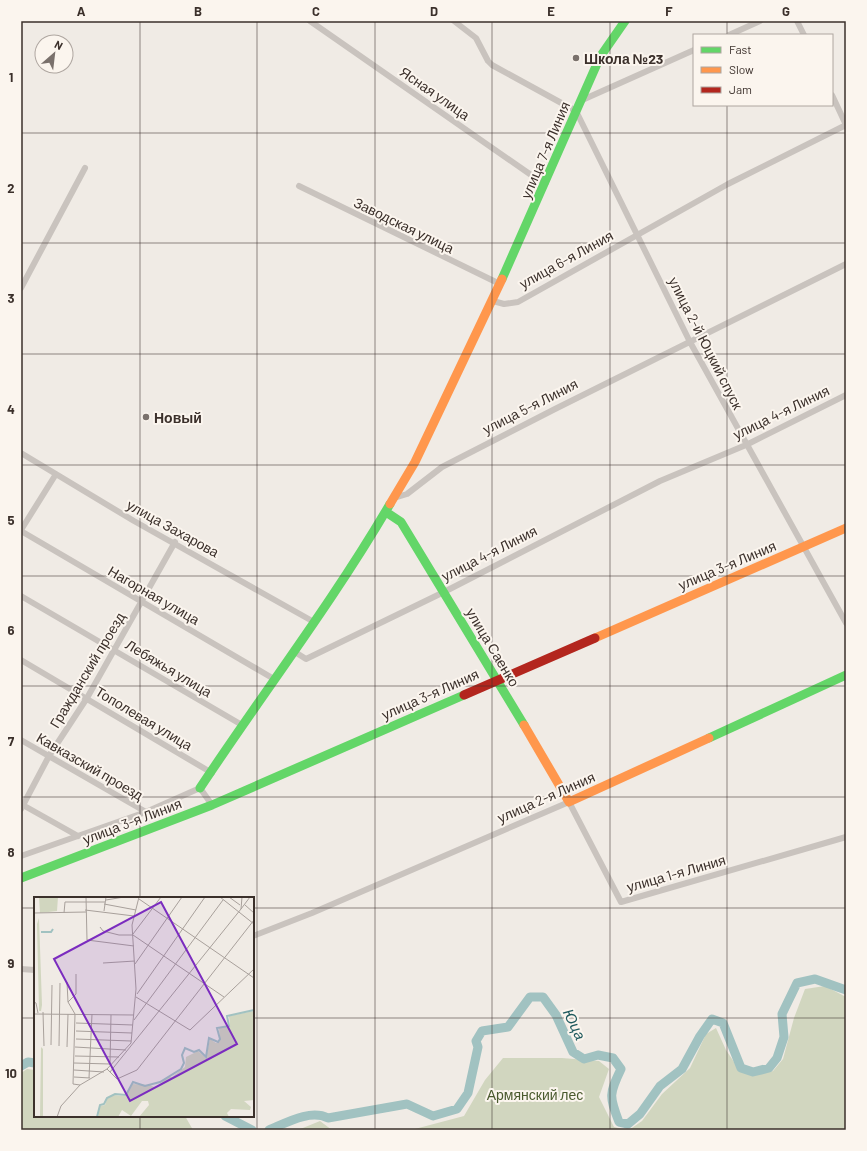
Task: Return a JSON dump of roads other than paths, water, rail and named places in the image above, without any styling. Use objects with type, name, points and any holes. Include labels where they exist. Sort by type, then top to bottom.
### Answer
[{"type":"street","name":"Ясная улица","points":[[310,21],[546,183]]},
{"type":"street","points":[[454,21],[476,38],[488,61],[492,65],[576,111]]},
{"type":"street","points":[[580,101],[606,46],[625,21]]},
{"type":"street","points":[[731,34],[760,21]]},
{"type":"street","points":[[797,21],[804,34]]},
{"type":"street","name":"улица 7-я Линия","points":[[493,300],[546,183],[580,101],[693,50]]},
{"type":"street","points":[[833,97],[846,125]]},
{"type":"street","name":"улица 2-й Юцкий спуск","points":[[576,111],[690,342],[846,623]]},
{"type":"street","name":"улица 6-я Линия","points":[[493,300],[504,304],[518,302],[728,184],[846,125]]},
{"type":"street","points":[[21,288],[85,168]]},
{"type":"street","name":"Заводская улица","points":[[299,186],[500,284]]},
{"type":"street","name":"улица 5-я Линия","points":[[394,498],[407,494],[442,467],[846,264]]},
{"type":"street","points":[[212,805],[200,788],[212,773],[274,679],[295,652],[386,512],[415,462],[493,300]]},
{"type":"street","name":"улица 4-я Линия","points":[[295,652],[306,659],[444,592],[660,481],[746,445],[846,395]]},
{"type":"street","name":"улица Захарова","points":[[21,453],[314,622]]},
{"type":"street","points":[[21,531],[56,474]]},
{"type":"street","name":"улица Саенко","points":[[386,512],[401,522],[569,802]]},
{"type":"street","name":"улица 3-я Линия","points":[[21,878],[212,805],[846,528]]},
{"type":"street","name":"Нагорная улица","points":[[21,531],[274,679]]},
{"type":"street","name":"Гражданский проезд","points":[[22,806],[49,756],[87,698],[115,650],[175,542]]},
{"type":"street","name":"Лебяжья улица","points":[[21,596],[242,726]]},
{"type":"street","name":"Тополевая улица","points":[[21,660],[212,773]]},
{"type":"street","name":"улица 2-я Линия","points":[[254,936],[312,913],[569,802],[846,675]]},
{"type":"street","name":"Кавказский проезд","points":[[21,740],[146,812]]},
{"type":"street","name":"улица 3-я Линия","points":[[21,856],[146,812],[200,788]]},
{"type":"street","name":"улица 1-я Линия","points":[[569,802],[622,902],[846,837]]},
{"type":"street","points":[[22,806],[78,836]]},
{"type":"street","points":[[21,969],[34,970]]},
{"type":"waterway","name":"Юца","points":[[269,1130],[306,1116],[314,1115],[328,1118],[407,1104],[433,1116],[457,1109],[468,1093],[478,1047],[476,1041],[482,1031],[508,1027],[530,997],[543,997],[556,1015],[573,1052],[584,1059],[598,1055],[613,1058],[621,1069],[612,1090],[613,1106],[619,1122],[628,1124],[640,1114],[660,1086],[682,1069],[700,1036],[712,1019],[723,1023],[741,1068],[753,1072],[769,1068],[777,1058],[784,1037],[782,1014],[797,983],[815,979],[846,990]]},
{"type":"waterway","name":"Юца","points":[[21,1066],[28,1062],[34,1063]]},
{"type":"waterway","name":"Юца","points":[[227,1117],[252,1130]]},
{"type":"place","name":"Школа №23","points":[[576,58]]},
{"type":"place","name":"Новый","points":[[146,417]]},
{"type":"park label","name":"Армянский лес","points":[[535,1094]]}]
